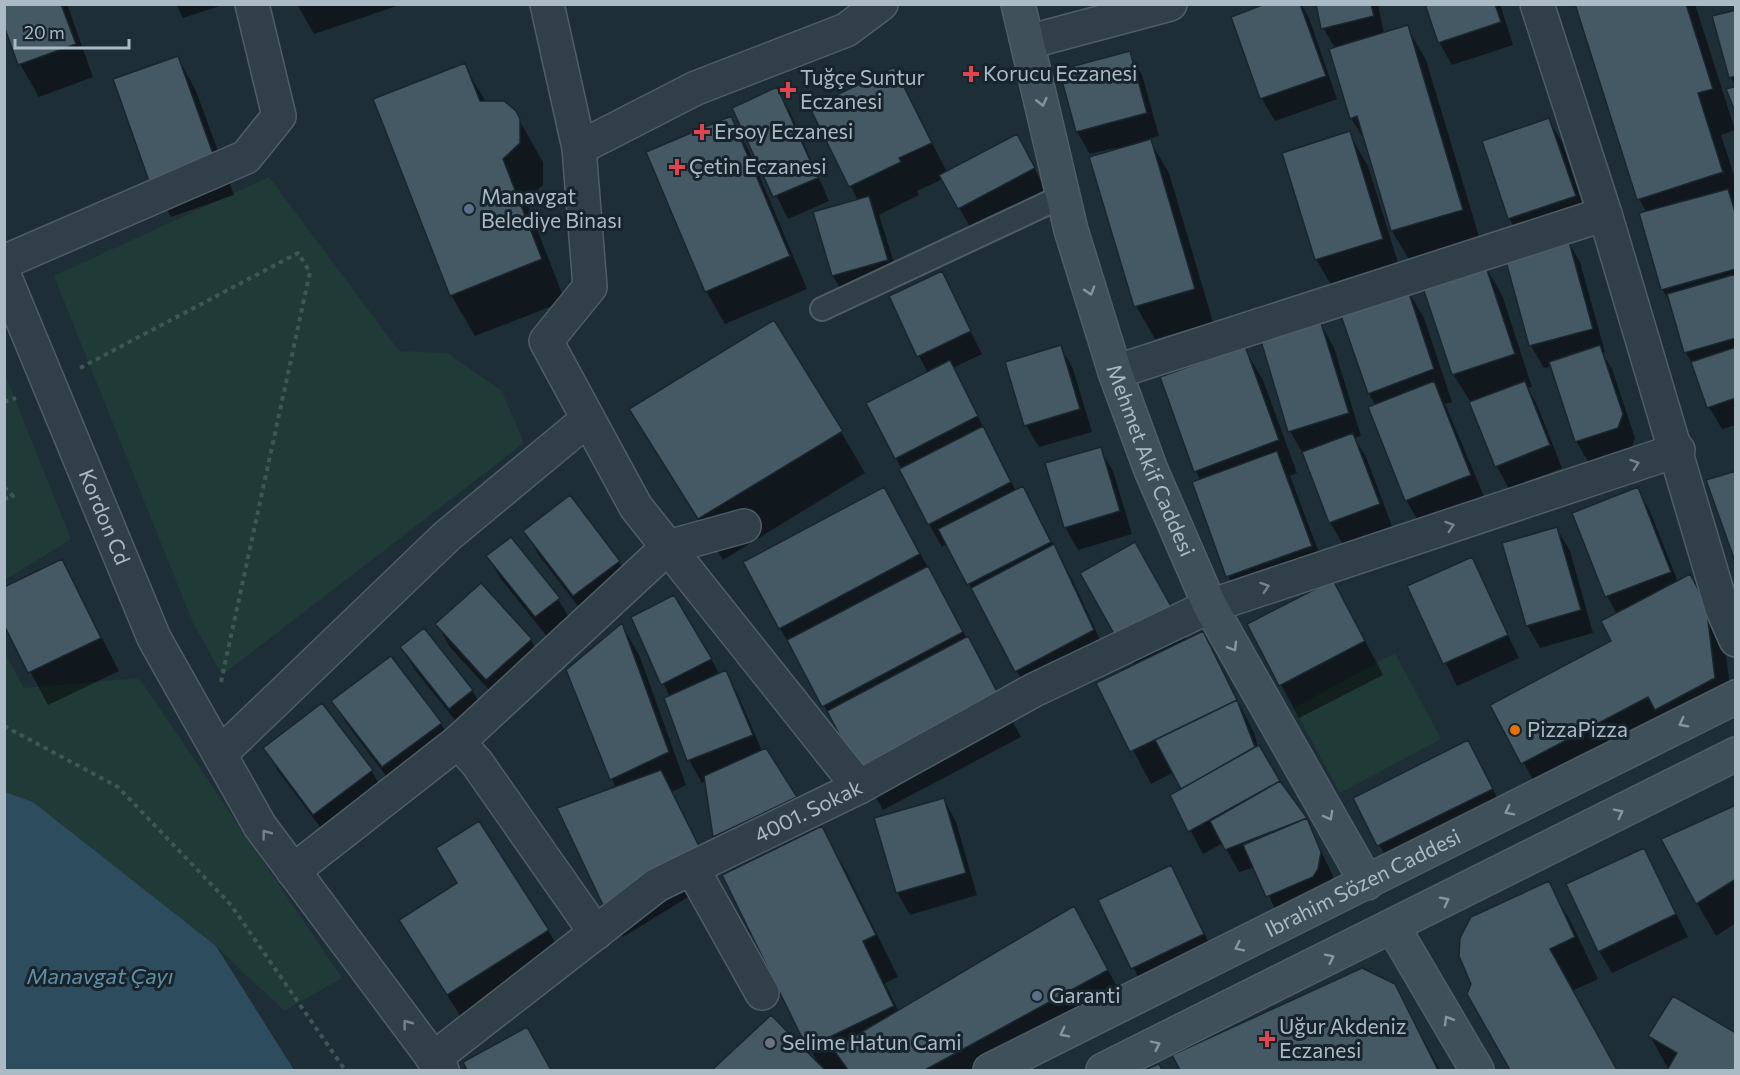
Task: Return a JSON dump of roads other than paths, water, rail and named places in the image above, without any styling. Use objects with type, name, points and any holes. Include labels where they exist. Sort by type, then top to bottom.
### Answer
[{"type":"main road","name":"Mehmet Akif Caddesi","points":[[1018,4],[1071,230],[1115,372],[1151,470],[1210,606],[1366,883]]},
{"type":"main road","name":"Ibrahim Sözen Caddesi","points":[[990,1071],[1736,697]]},
{"type":"main road","points":[[1103,1071],[1736,754]]},
{"type":"main road","points":[[1393,927],[1478,1071]]},
{"type":"street","points":[[4,262],[246,157],[279,116],[252,4]]},
{"type":"street","points":[[547,4],[579,148],[591,287],[546,341],[636,507],[859,787]]},
{"type":"street","points":[[579,148],[696,88],[846,30],[881,4]]},
{"type":"street","points":[[1028,42],[1170,4]]},
{"type":"street","points":[[1537,4],[1678,450],[1722,608],[1736,640]]},
{"type":"street","points":[[1115,372],[1605,214]]},
{"type":"street","name":"Kordon Cd","points":[[4,275],[154,638],[260,826],[438,1065]]},
{"type":"street","points":[[214,745],[447,536],[588,418]]},
{"type":"street","name":"4001. Sokak","points":[[438,1065],[657,885],[859,787],[1034,690],[1210,606],[1678,450]]},
{"type":"street","points":[[293,871],[458,742],[668,547],[744,526]]},
{"type":"street","points":[[458,742],[477,763],[596,933]]},
{"type":"street","points":[[692,868],[762,993]]},
{"type":"lane","points":[[822,309],[1063,196]]},
{"type":"water","name":"Manavgat Çayı","points":[[5,792],[33,802],[216,946],[294,1070],[5,1070]]},
{"type":"place","name":"Korucu Eczanesi","points":[[971,74]]},
{"type":"place","name":"Tuğçe Suntur Eczanesi","points":[[788,90]]},
{"type":"place","name":"Ersoy Eczanesi","points":[[702,132]]},
{"type":"place","name":"Çetin Eczanesi","points":[[677,167]]},
{"type":"place","name":"Manavgat Belediye Binası","points":[[469,209]]},
{"type":"place","name":"PizzaPizza","points":[[1515,730]]},
{"type":"place","name":"Garanti","points":[[1037,996]]},
{"type":"place","name":"Uğur Akdeniz Eczanesi","points":[[1267,1039]]},
{"type":"place","name":"Selime Hatun Cami","points":[[770,1043]]}]
